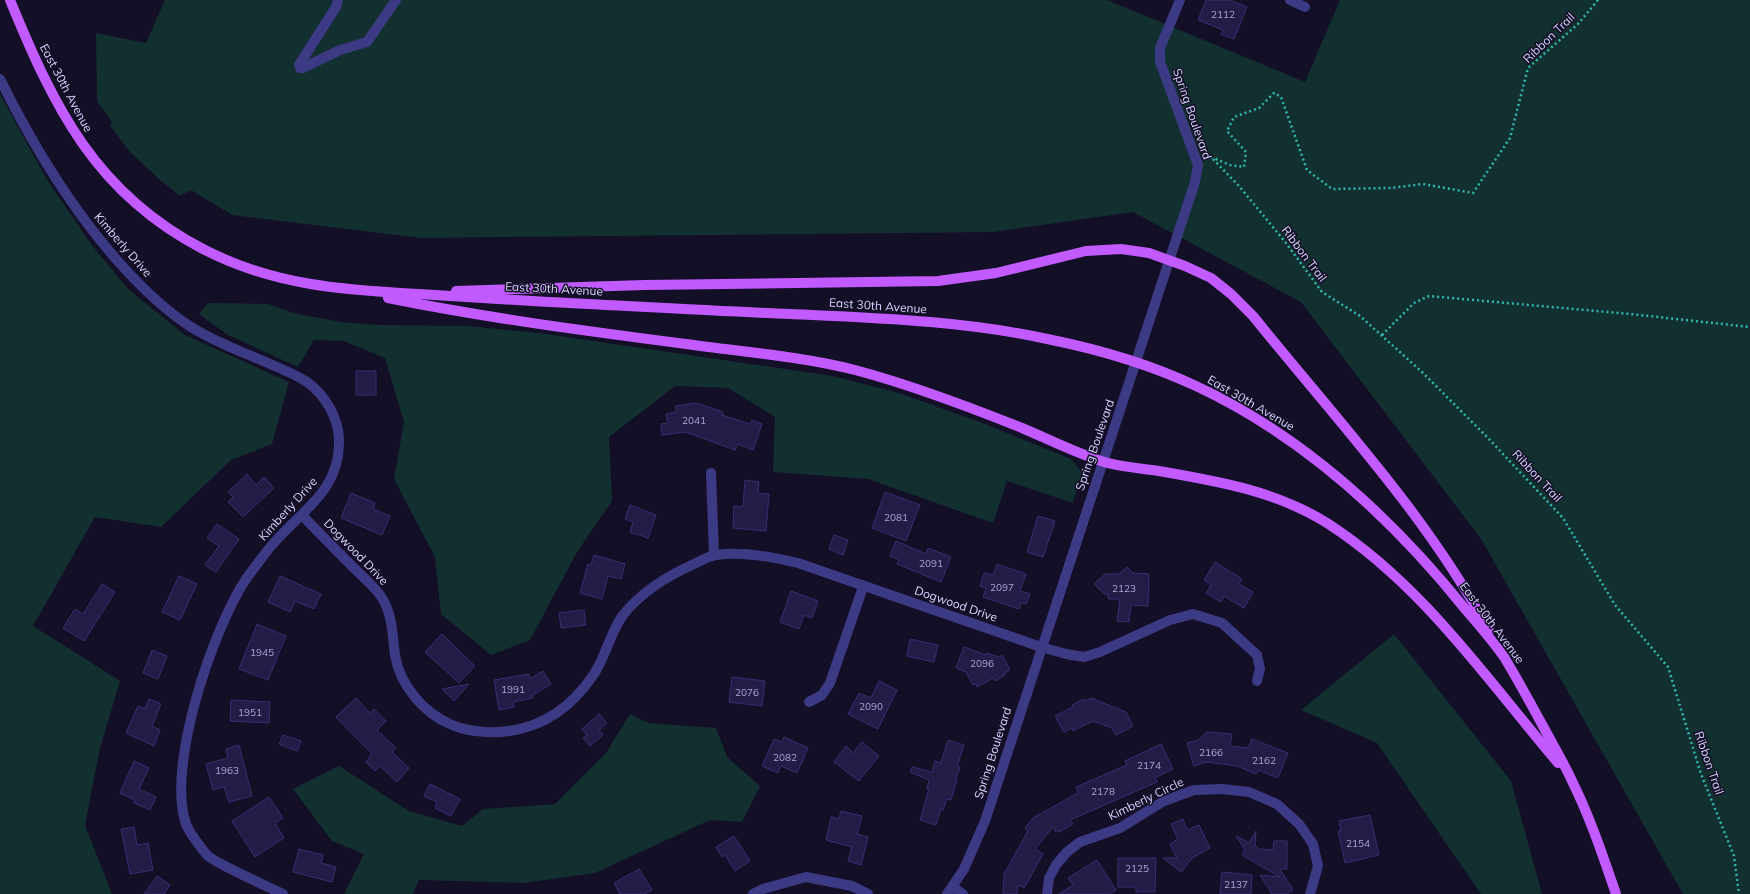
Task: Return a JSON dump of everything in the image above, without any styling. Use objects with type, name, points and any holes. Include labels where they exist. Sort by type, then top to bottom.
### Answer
[{"type":"main road","name":"East 30th Avenue","points":[[10,0],[37,65],[68,124],[90,155],[131,200],[180,236],[228,261],[294,282],[351,290],[943,323],[1050,339],[1084,348],[1156,369],[1196,386],[1243,410],[1291,442],[1338,478],[1372,507],[1421,556],[1449,588],[1500,652],[1520,684],[1572,781],[1616,894]]},
{"type":"main road","points":[[403,294],[645,285],[938,281],[996,273],[1086,250],[1121,249],[1149,253],[1170,260],[1211,278],[1231,294],[1253,316],[1415,514],[1466,589],[1500,652]]},
{"type":"main road","points":[[351,290],[460,312],[521,322],[799,359],[852,370],[906,384],[958,403],[1103,461],[1214,480],[1254,490],[1287,503],[1323,521],[1348,538],[1379,561],[1414,593],[1447,628],[1572,781]]},
{"type":"street","points":[[338,0],[336,7],[299,65],[300,68],[303,68],[340,50],[367,42],[396,0]]},
{"type":"street","name":"Spring Boulevard","points":[[950,891],[964,869],[985,821],[1195,182],[1198,165],[1160,62],[1160,48],[1180,0]]},
{"type":"street","points":[[1290,0],[1305,7]]},
{"type":"street","name":"Kimberly Drive","points":[[0,79],[43,160],[99,240],[132,277],[161,304],[188,325],[211,339],[287,371],[307,382],[322,396],[331,410],[336,424],[340,438],[339,454],[336,470],[329,484],[302,515],[272,545],[245,581],[222,626],[206,663],[195,701],[183,763],[181,796],[187,825],[208,856],[234,871],[283,894]]},
{"type":"street","points":[[711,473],[714,555]]},
{"type":"street","name":"Dogwood Drive","points":[[302,515],[380,595],[391,617],[395,654],[399,670],[411,694],[429,711],[451,725],[471,731],[496,732],[519,730],[545,721],[563,708],[580,692],[595,672],[611,634],[624,615],[640,597],[658,583],[678,571],[714,555],[772,557],[798,563],[1041,647],[1066,654],[1084,656],[1100,652],[1170,620],[1192,614],[1222,623],[1257,655],[1260,669],[1257,681]]},
{"type":"street","points":[[809,702],[822,695],[830,683],[863,586]]},
{"type":"street","name":"Kimberly Circle","points":[[1048,894],[1049,878],[1056,865],[1067,852],[1080,842],[1120,828],[1164,802],[1194,790],[1222,789],[1249,792],[1277,804],[1299,824],[1313,844],[1318,866],[1310,894]]},
{"type":"street","points":[[753,894],[763,889],[806,878],[852,886],[868,894]]},
{"type":"street","points":[[950,891],[963,894]]},
{"type":"path","name":"Ribbon Trail","points":[[1598,0],[1578,24],[1528,68],[1510,138],[1473,193],[1423,184],[1391,188],[1332,189],[1307,170],[1282,98],[1274,93],[1259,108],[1234,117],[1227,131],[1246,152],[1244,167],[1230,165],[1211,157],[1239,186],[1277,232],[1322,292],[1360,316],[1422,372],[1488,438],[1563,518],[1615,605],[1668,667],[1701,774],[1734,856],[1739,894]]},
{"type":"path","points":[[1382,335],[1414,303],[1429,296],[1630,314],[1750,327]]},
{"type":"green space","points":[[165,0],[1107,0],[1305,82],[1340,0],[1750,0],[1750,894],[1683,894],[1481,539],[1301,302],[1133,212],[993,232],[421,238],[232,215],[191,190],[180,196],[159,179],[130,152],[110,126],[112,122],[97,101],[96,33],[146,43]]},
{"type":"green space","points":[[0,94],[46,178],[91,244],[128,289],[185,335],[289,382],[272,444],[231,460],[161,527],[95,517],[33,626],[120,681],[100,748],[85,825],[112,894],[0,894]]},
{"type":"green space","points":[[208,303],[268,304],[293,313],[341,322],[380,325],[468,326],[539,333],[833,376],[899,393],[980,422],[1071,459],[1082,472],[1073,503],[1007,481],[993,523],[868,479],[773,472],[775,417],[728,388],[675,386],[609,437],[612,501],[577,552],[530,640],[491,655],[441,614],[435,557],[394,479],[404,422],[385,358],[344,341],[314,340],[298,367],[228,335],[199,314]]},
{"type":"green space","points":[[1394,634],[1511,781],[1542,894],[1481,894],[1377,743],[1301,710]]},
{"type":"green space","points":[[630,714],[649,723],[716,728],[727,757],[760,786],[742,822],[710,820],[595,873],[524,883],[419,880],[413,894],[344,894],[364,854],[332,841],[293,789],[339,766],[409,811],[462,826],[483,809],[555,804],[606,753]]},
{"type":"building","points":[[1206,0],[1230,0],[1247,7],[1234,39],[1221,34],[1223,30],[1198,20]]},
{"type":"building","points":[[356,371],[376,371],[376,395],[356,395]]},
{"type":"building","points":[[696,403],[723,412],[722,415],[750,424],[752,420],[762,424],[753,450],[738,444],[735,450],[686,432],[662,435],[661,424],[668,423],[666,414],[676,412],[676,406]]},
{"type":"building","points":[[247,474],[256,485],[264,477],[274,488],[243,517],[228,502],[233,497],[228,492]]},
{"type":"building","points":[[745,480],[759,482],[758,493],[769,494],[766,531],[733,528],[734,506],[743,507]]},
{"type":"building","points":[[885,492],[920,505],[906,541],[872,528]]},
{"type":"building","points":[[351,493],[375,503],[373,509],[390,516],[382,535],[341,518]]},
{"type":"building","points":[[630,505],[656,515],[648,538],[630,532],[633,522],[625,519]]},
{"type":"building","points":[[1038,516],[1055,521],[1043,557],[1027,552]]},
{"type":"building","points":[[217,524],[239,539],[216,572],[205,565],[219,546],[207,538]]},
{"type":"building","points":[[834,535],[848,540],[843,555],[829,549]]},
{"type":"building","points":[[896,541],[926,554],[928,548],[951,557],[941,582],[897,564],[899,560],[890,556]]},
{"type":"building","points":[[594,555],[625,564],[621,579],[608,576],[602,599],[580,593],[588,564],[591,565]]},
{"type":"building","points":[[1215,562],[1242,579],[1239,584],[1253,592],[1244,608],[1224,596],[1221,602],[1206,593],[1211,585],[1204,580]]},
{"type":"building","points":[[997,564],[1026,574],[1020,591],[1030,594],[1026,604],[1021,603],[1019,609],[983,597],[986,588],[980,586],[984,573],[993,575]]},
{"type":"building","points":[[1127,567],[1133,573],[1149,574],[1148,606],[1131,605],[1129,622],[1117,621],[1120,599],[1108,599],[1108,594],[1104,594],[1094,584],[1105,574],[1119,574]]},
{"type":"building","points":[[179,576],[197,584],[180,620],[162,612]]},
{"type":"building","points":[[280,576],[321,594],[314,609],[295,601],[290,612],[268,602]]},
{"type":"building","points":[[102,584],[115,592],[84,641],[63,628],[75,609],[83,614]]},
{"type":"building","points":[[791,591],[818,601],[812,618],[804,615],[799,629],[780,622]]},
{"type":"building","points":[[584,610],[586,625],[561,628],[559,613]]},
{"type":"building","points":[[257,624],[286,636],[268,680],[239,669]]},
{"type":"building","points":[[442,634],[475,666],[459,683],[425,652]]},
{"type":"building","points":[[910,639],[938,645],[934,662],[907,656]]},
{"type":"building","points":[[964,647],[986,655],[986,653],[999,657],[1002,655],[1010,670],[995,681],[993,678],[977,687],[975,683],[973,685],[966,672],[956,668]]},
{"type":"building","points":[[152,650],[167,656],[158,679],[143,673]]},
{"type":"building","points":[[543,671],[551,684],[533,695],[533,698],[513,702],[514,707],[499,710],[494,680],[529,674],[530,679]]},
{"type":"building","points":[[732,677],[765,681],[762,706],[729,702]]},
{"type":"building","points":[[879,681],[897,690],[878,729],[848,714],[859,693],[871,698]]},
{"type":"building","points":[[469,684],[454,701],[442,689]]},
{"type":"building","points":[[356,698],[370,713],[374,709],[386,721],[377,730],[396,748],[392,752],[409,768],[397,782],[380,766],[375,771],[366,762],[372,754],[336,717]]},
{"type":"building","points":[[1091,698],[1126,712],[1133,726],[1116,735],[1112,728],[1093,721],[1073,731],[1072,728],[1064,732],[1055,716],[1073,707],[1072,705],[1084,699],[1085,701]]},
{"type":"building","points":[[149,699],[161,704],[152,726],[160,730],[154,746],[126,733],[138,706],[145,709]]},
{"type":"building","points":[[231,700],[270,702],[269,723],[230,721]]},
{"type":"building","points":[[599,714],[607,723],[599,730],[603,735],[590,746],[583,738],[587,735],[582,729]]},
{"type":"building","points":[[1207,732],[1232,734],[1230,746],[1248,748],[1252,739],[1288,753],[1278,778],[1258,770],[1256,774],[1237,766],[1206,762],[1194,766],[1187,743],[1198,740]]},
{"type":"building","points":[[283,735],[301,741],[297,751],[279,744]]},
{"type":"building","points":[[784,737],[808,748],[797,773],[781,766],[778,773],[762,766],[774,739],[782,742]]},
{"type":"building","points":[[948,740],[964,745],[957,766],[960,767],[951,800],[947,799],[943,810],[941,809],[936,825],[920,820],[929,789],[927,789],[929,780],[910,772],[912,767],[932,772],[935,761],[941,763]]},
{"type":"building","points":[[862,742],[879,756],[859,781],[834,762],[846,746],[853,753]]},
{"type":"building","points":[[1161,744],[1173,769],[1155,778],[1157,782],[1070,820],[1073,824],[1059,832],[1058,830],[1056,832],[1053,827],[1035,849],[1043,854],[1024,888],[1018,885],[1017,894],[1003,894],[1004,874],[1028,831],[1025,828],[1033,818],[1078,793],[1076,787],[1127,765],[1125,761]]},
{"type":"building","points":[[239,745],[252,796],[229,802],[224,787],[213,790],[206,764],[228,758],[226,749]]},
{"type":"building","points":[[134,761],[149,768],[139,789],[156,797],[150,810],[134,803],[135,800],[120,793]]},
{"type":"building","points":[[430,784],[460,799],[451,816],[435,808],[437,802],[424,796]]},
{"type":"building","points":[[269,797],[283,818],[275,823],[284,838],[255,857],[232,821]]},
{"type":"building","points":[[841,811],[862,816],[857,834],[868,837],[861,865],[848,861],[852,847],[826,840],[831,817],[839,819]]},
{"type":"building","points":[[1370,815],[1379,855],[1345,863],[1338,831],[1341,831],[1339,821]]},
{"type":"building","points":[[1183,819],[1187,830],[1199,825],[1210,848],[1192,858],[1181,872],[1163,858],[1177,858],[1170,844],[1178,839],[1171,824]]},
{"type":"building","points":[[134,827],[137,845],[148,843],[153,870],[130,874],[121,829]]},
{"type":"building","points":[[1256,831],[1255,846],[1259,849],[1273,850],[1274,841],[1287,841],[1287,869],[1280,869],[1293,890],[1287,894],[1272,894],[1260,875],[1280,877],[1242,855],[1245,850],[1236,836],[1249,843]]},
{"type":"building","points":[[734,836],[750,861],[735,871],[725,855],[722,857],[716,847]]},
{"type":"building","points":[[299,849],[323,855],[321,863],[336,867],[332,882],[293,872]]},
{"type":"building","points":[[1118,858],[1156,858],[1155,892],[1136,892],[1136,887],[1118,887]]},
{"type":"building","points":[[1097,860],[1116,890],[1110,894],[1059,894],[1073,885],[1068,878]]},
{"type":"building","points":[[639,869],[652,890],[645,894],[620,894],[614,883]]},
{"type":"building","points":[[1222,872],[1252,875],[1251,894],[1220,894]]},
{"type":"building","points":[[157,876],[170,885],[164,894],[144,894]]}]
